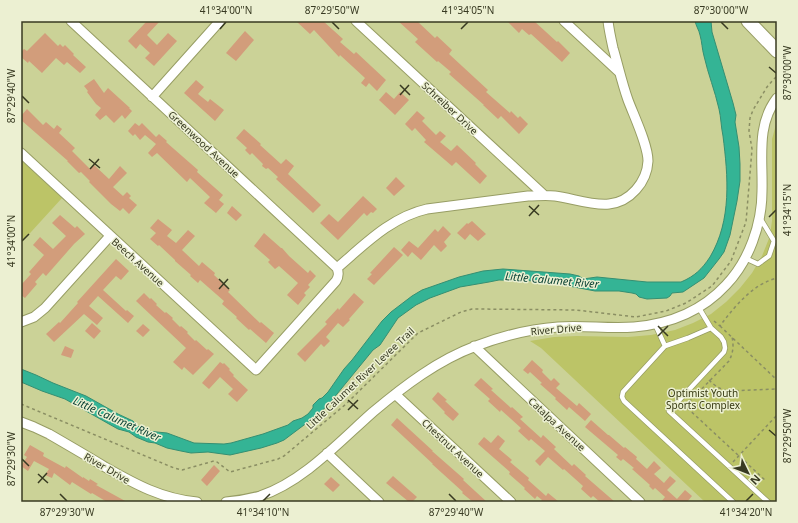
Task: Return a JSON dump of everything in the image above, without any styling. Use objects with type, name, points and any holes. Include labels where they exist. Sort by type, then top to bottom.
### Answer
[{"type":"street","name":"Greenwood Avenue","points":[[71,21],[337,268]]},
{"type":"street","points":[[152,97],[220,21]]},
{"type":"street","name":"Schreiber Drive","points":[[356,21],[544,195]]},
{"type":"street","points":[[564,21],[619,72]]},
{"type":"street","points":[[337,268],[390,225],[417,211],[544,195],[600,205],[619,202],[628,198],[640,184],[647,168],[647,152],[619,72],[608,21]]},
{"type":"street","points":[[748,21],[777,51]]},
{"type":"street","name":"River Drive","points":[[226,502],[244,501],[260,496],[280,488],[296,478],[395,394],[434,367],[474,346],[514,334],[545,328],[573,326],[633,327],[655,324],[676,318],[699,308],[717,295],[728,283],[745,258],[756,233],[760,218],[762,190],[763,132],[767,118],[777,98]]},
{"type":"street","name":"Beech Avenue","points":[[21,153],[256,370],[336,281],[338,277],[337,268]]},
{"type":"street","points":[[21,322],[34,317],[45,308],[110,236]]},
{"type":"street","name":"Catalpa Avenue","points":[[474,346],[640,502]]},
{"type":"street","name":"Chestnut Avenue","points":[[395,394],[511,502]]},
{"type":"street","name":"River Drive","points":[[21,422],[49,434],[136,485],[168,497],[197,502]]},
{"type":"street","points":[[327,453],[379,502]]},
{"type":"lane","points":[[745,258],[758,264],[769,256],[774,241],[760,218]]},
{"type":"lane","points":[[699,308],[712,328],[724,342],[724,352],[669,411],[768,502]]},
{"type":"lane","points":[[655,324],[665,346]]},
{"type":"lane","points":[[712,328],[665,346],[623,392],[622,397],[624,401],[733,502]]},
{"type":"path","name":"Little Calumet River Levee Trail","points":[[21,404],[174,468],[182,470],[216,462],[230,472],[284,456],[346,404],[418,333],[461,312],[472,309],[576,310],[636,317],[666,311],[686,303],[712,286],[732,259],[746,222],[752,149],[749,131],[750,118],[753,110],[767,87],[777,76]]},
{"type":"path","points":[[720,326],[724,319],[753,290],[768,281],[777,278]]},
{"type":"path","points":[[712,319],[777,380]]},
{"type":"path","points":[[685,406],[709,380],[715,386],[727,391],[777,389]]},
{"type":"path","points":[[682,403],[766,481]]},
{"type":"path","points":[[731,463],[777,415]]},
{"type":"green space","name":"Optimist Youth Sports Complex","points":[[777,121],[777,502],[705,502],[541,348],[530,341],[554,337],[628,337],[651,335],[675,330],[693,323],[711,314],[726,302],[752,273],[762,256],[770,236],[772,221],[772,139]]},
{"type":"green space","points":[[21,160],[62,198],[21,243]]},
{"type":"water","name":"Little Calumet River","points":[[695,21],[711,21],[712,32],[736,115],[735,122],[739,147],[740,181],[730,235],[724,252],[704,278],[683,292],[672,293],[667,298],[647,299],[632,293],[619,291],[595,291],[543,281],[499,280],[460,287],[416,305],[398,318],[380,345],[373,350],[328,405],[284,440],[261,448],[230,455],[208,452],[191,453],[148,442],[129,432],[118,429],[65,399],[21,382],[21,369],[86,396],[133,421],[139,427],[147,431],[167,433],[194,443],[231,443],[288,425],[308,414],[313,408],[313,405],[328,392],[382,321],[391,312],[422,290],[459,277],[483,271],[503,269],[570,274],[579,276],[583,279],[597,277],[647,282],[681,282],[686,280],[698,272],[704,265],[717,243],[722,228],[727,198],[726,167],[720,112],[703,53],[700,33]]},
{"type":"building","points":[[147,21],[160,21],[147,35],[157,45],[168,33],[177,41],[154,66],[145,58],[150,53],[140,44],[136,49],[128,41]]},
{"type":"building","points":[[296,21],[323,21],[343,39],[340,42],[354,54],[356,52],[386,80],[377,91],[369,83],[366,87],[361,83],[365,78],[340,55],[339,57],[314,30],[310,34]]},
{"type":"building","points":[[398,21],[417,21],[435,38],[437,36],[452,50],[449,54],[488,90],[486,92],[510,113],[511,111],[518,118],[520,116],[528,124],[519,134],[501,116],[498,119],[449,74],[451,72],[438,61],[437,62],[415,42],[418,39]]},
{"type":"building","points":[[507,21],[534,21],[570,53],[562,62],[531,34],[529,35],[522,29],[519,33]]},
{"type":"building","points":[[245,31],[254,40],[236,61],[226,53]]},
{"type":"building","points":[[45,33],[58,46],[60,44],[63,47],[65,45],[86,67],[80,73],[67,62],[64,65],[56,58],[42,73],[29,61],[28,63],[21,57],[21,52],[24,49],[27,51]]},
{"type":"building","points":[[94,79],[104,93],[108,88],[130,108],[132,111],[125,119],[122,115],[114,123],[106,115],[100,120],[95,115],[101,108],[96,104],[84,86]]},
{"type":"building","points":[[196,80],[204,87],[198,94],[208,102],[210,99],[224,110],[215,121],[184,93]]},
{"type":"building","points":[[386,92],[394,99],[400,92],[409,100],[395,115],[379,100]]},
{"type":"building","points":[[27,109],[43,125],[46,122],[54,129],[57,125],[62,129],[59,133],[75,148],[72,151],[90,169],[94,165],[109,179],[120,166],[127,173],[113,187],[123,196],[127,192],[131,196],[129,198],[137,205],[129,214],[123,208],[120,211],[111,204],[81,172],[79,173],[68,161],[21,120],[21,116]]},
{"type":"building","points":[[417,111],[425,118],[422,121],[436,135],[440,131],[446,136],[440,142],[451,151],[457,145],[476,163],[475,164],[487,176],[480,184],[456,162],[452,166],[424,142],[426,140],[415,128],[412,131],[405,124]]},
{"type":"building","points":[[135,123],[139,126],[142,123],[156,137],[159,134],[198,170],[197,172],[223,195],[219,200],[224,204],[216,213],[204,203],[210,197],[190,178],[187,182],[157,153],[152,157],[148,153],[156,144],[145,135],[140,140],[135,134],[133,136],[128,131]]},
{"type":"building","points":[[244,129],[281,164],[286,159],[294,166],[288,174],[321,205],[313,213],[276,179],[278,177],[268,168],[266,169],[262,166],[263,164],[252,153],[250,155],[245,150],[247,148],[236,138]]},
{"type":"building","points":[[396,177],[405,186],[394,196],[386,188]]},
{"type":"building","points":[[363,196],[377,209],[367,216],[364,213],[338,240],[320,223],[329,214],[338,222]]},
{"type":"building","points":[[232,206],[242,215],[236,221],[227,213]]},
{"type":"building","points":[[60,215],[75,228],[77,226],[85,234],[74,244],[46,276],[43,273],[35,282],[37,284],[25,298],[21,295],[21,285],[31,274],[29,272],[44,255],[33,245],[40,237],[53,249],[66,236],[52,223]]},
{"type":"building","points":[[158,219],[172,230],[167,236],[176,243],[188,230],[195,236],[182,250],[199,266],[202,262],[215,273],[214,275],[230,290],[228,292],[260,323],[261,322],[274,333],[266,343],[250,329],[249,330],[222,304],[224,301],[200,280],[198,283],[159,245],[158,246],[150,239],[156,233],[150,228]]},
{"type":"building","points":[[472,221],[486,234],[478,241],[470,234],[465,240],[457,233],[467,223],[468,224]]},
{"type":"building","points":[[443,226],[451,234],[444,242],[447,246],[441,252],[434,245],[421,260],[412,252],[408,257],[401,250],[409,241],[418,248],[435,229],[438,232]]},
{"type":"building","points":[[264,233],[308,273],[310,270],[316,276],[308,285],[310,287],[304,293],[306,295],[298,305],[287,295],[298,283],[279,266],[275,269],[268,262],[270,260],[254,246]]},
{"type":"building","points":[[394,247],[403,255],[374,285],[367,279],[372,274],[370,273]]},
{"type":"building","points":[[116,259],[129,271],[121,280],[116,276],[103,290],[126,311],[127,310],[134,316],[128,323],[98,296],[89,306],[103,318],[97,325],[84,314],[54,342],[46,334],[59,322],[60,323]]},
{"type":"building","points":[[144,293],[150,299],[151,298],[165,313],[166,312],[173,318],[172,319],[180,327],[181,326],[188,332],[187,333],[195,341],[196,340],[214,354],[193,375],[184,367],[182,370],[173,362],[186,348],[136,301]]},
{"type":"building","points":[[354,293],[364,302],[343,327],[338,323],[326,337],[330,341],[324,347],[321,344],[305,362],[297,354],[327,324],[325,322],[338,308],[339,310]]},
{"type":"building","points":[[92,323],[101,331],[94,339],[85,331]]},
{"type":"building","points":[[143,324],[150,330],[143,337],[136,331]]},
{"type":"building","points":[[65,346],[74,350],[71,358],[61,355]]},
{"type":"building","points":[[532,360],[543,370],[542,372],[551,381],[554,378],[560,384],[556,388],[577,406],[579,403],[591,414],[585,421],[569,407],[567,410],[540,384],[542,383],[530,372],[528,374],[523,370]]},
{"type":"building","points":[[220,362],[223,364],[224,363],[230,369],[229,370],[234,375],[233,376],[248,390],[237,402],[228,394],[233,389],[220,377],[209,389],[202,383]]},
{"type":"building","points":[[481,378],[493,389],[491,390],[523,417],[520,419],[541,438],[543,435],[556,447],[554,449],[572,466],[574,464],[586,475],[585,476],[615,502],[600,502],[593,496],[591,498],[581,489],[583,486],[548,457],[540,466],[535,461],[545,451],[531,439],[529,441],[518,431],[521,428],[501,410],[500,412],[488,401],[490,399],[474,385]]},
{"type":"building","points":[[438,392],[459,414],[453,421],[432,399]]},
{"type":"building","points":[[397,418],[487,502],[473,502],[462,493],[463,492],[391,425]]},
{"type":"building","points":[[591,420],[637,457],[636,459],[647,469],[654,461],[661,468],[654,474],[664,483],[670,476],[676,481],[667,490],[677,499],[685,490],[692,496],[687,502],[661,502],[665,497],[655,488],[653,490],[649,486],[650,485],[632,469],[634,468],[623,459],[621,461],[616,457],[618,455],[585,427]]},
{"type":"building","points":[[498,435],[505,441],[499,449],[512,460],[510,462],[529,478],[528,480],[546,496],[548,493],[559,502],[540,502],[542,500],[537,496],[535,499],[509,474],[510,472],[478,444],[484,437],[491,443]]},
{"type":"building","points":[[30,445],[44,453],[43,456],[65,468],[66,466],[89,481],[90,479],[98,484],[96,485],[127,502],[107,502],[72,482],[70,485],[54,473],[52,478],[45,475],[49,469],[34,461],[28,471],[21,466],[27,457],[24,455]]},
{"type":"building","points":[[214,465],[220,471],[207,486],[201,480]]},
{"type":"building","points":[[393,476],[417,497],[412,502],[409,502],[386,483]]},
{"type":"building","points":[[331,477],[340,485],[333,492],[324,484]]}]
